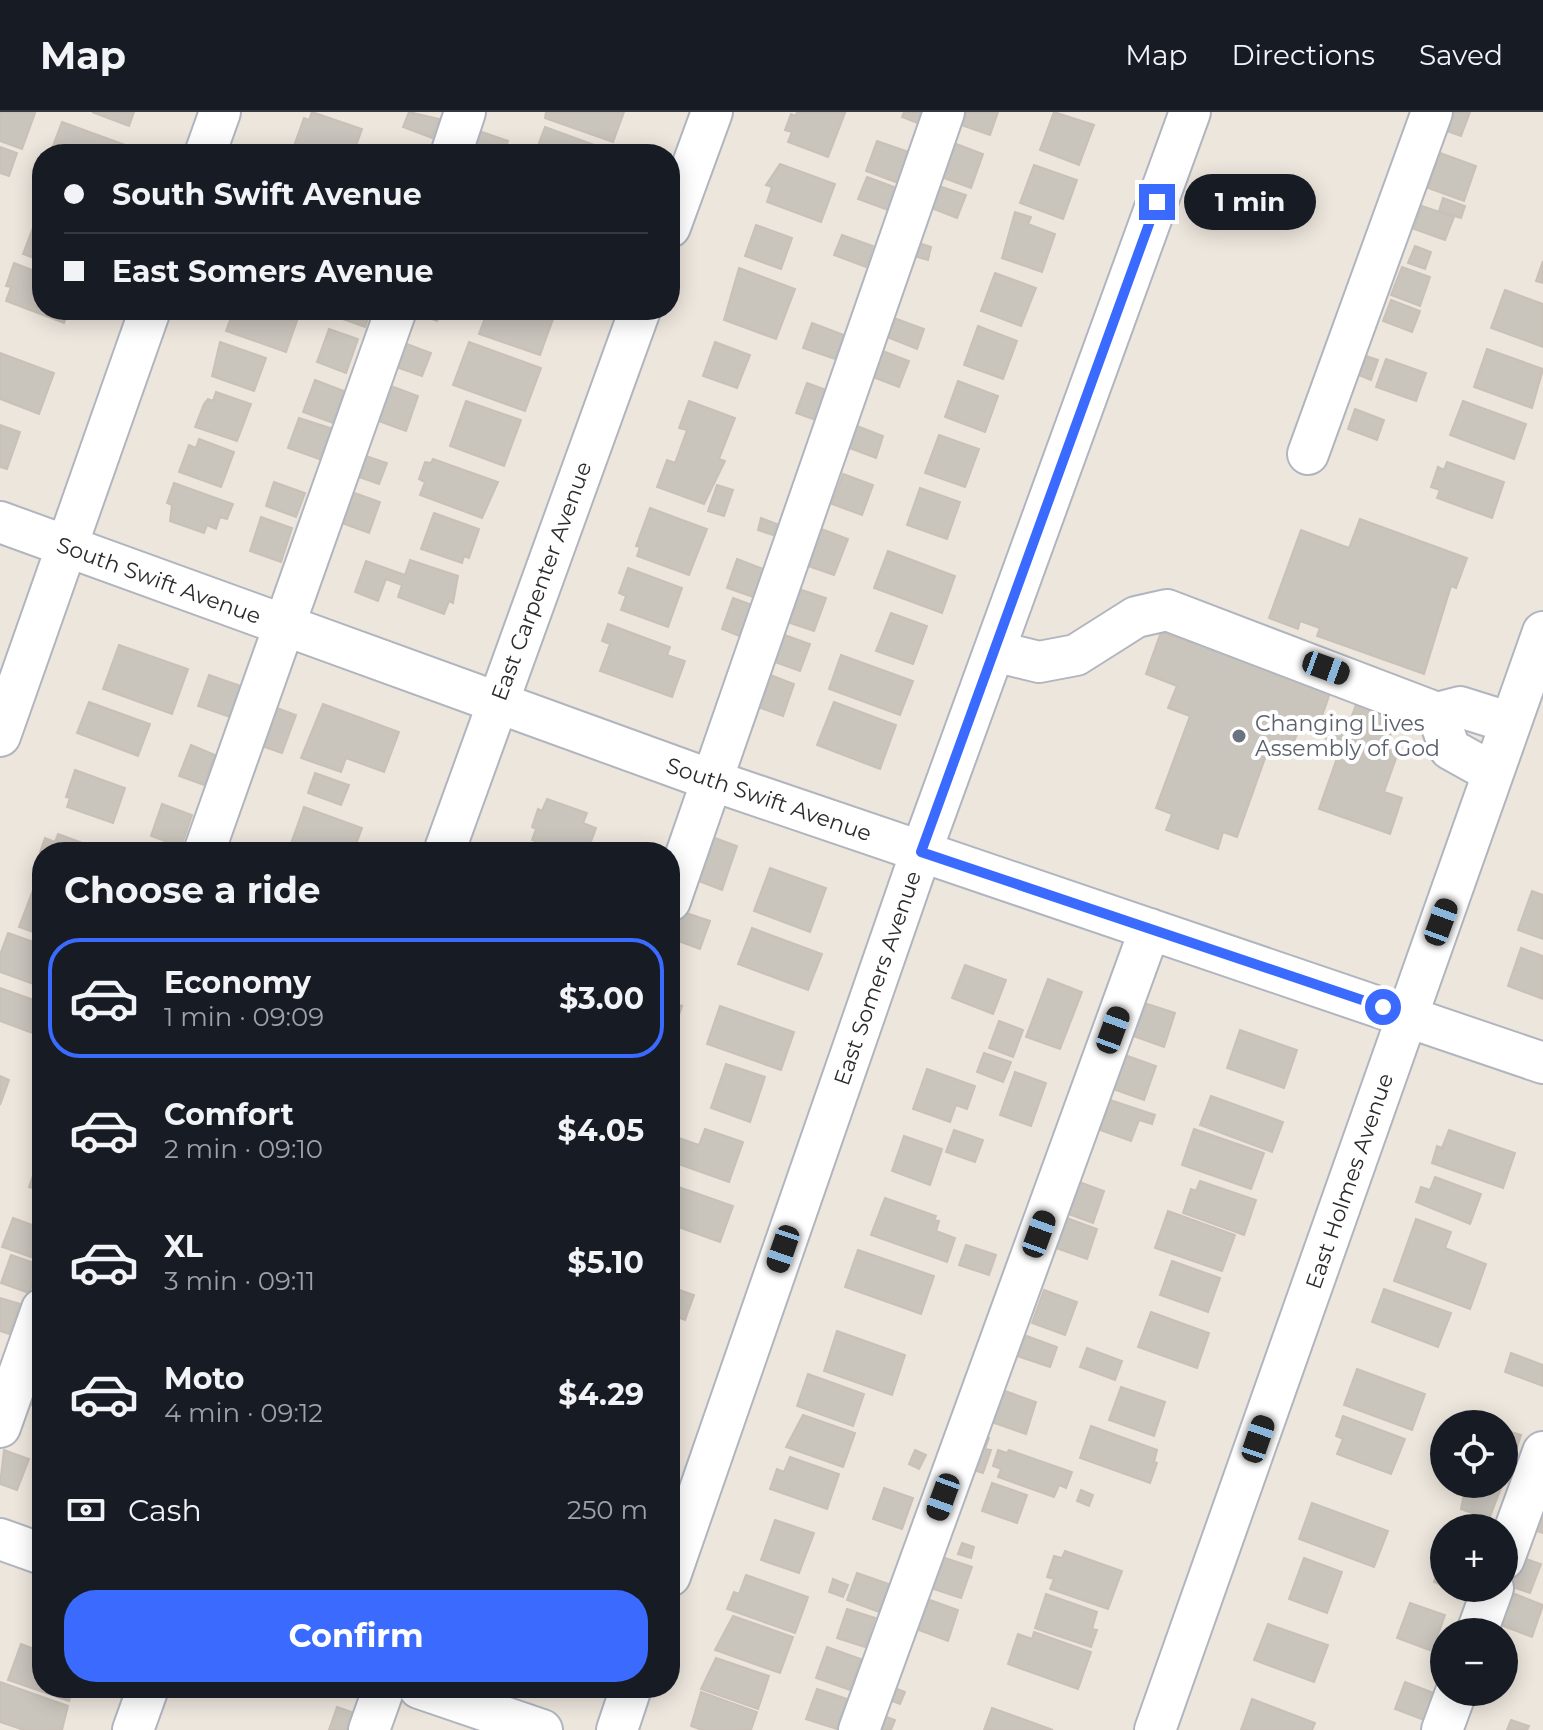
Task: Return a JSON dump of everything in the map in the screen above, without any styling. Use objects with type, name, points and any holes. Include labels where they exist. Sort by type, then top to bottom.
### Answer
[{"type":"street","points":[[209,144],[220,112]]},
{"type":"street","points":[[454,144],[465,112]]},
{"type":"street","points":[[680,200],[712,112]]},
{"type":"street","points":[[680,874],[944,112]]},
{"type":"street","name":"East Somers Avenue","points":[[680,1547],[921,852],[1190,112]]},
{"type":"street","points":[[1308,454],[1432,112]]},
{"type":"street","points":[[0,736],[146,320]]},
{"type":"street","points":[[208,842],[392,320]]},
{"type":"street","name":"East Carpenter Avenue","points":[[447,842],[636,320]]},
{"type":"street","name":"South Swift Avenue","points":[[0,522],[714,781],[1543,1063]]},
{"type":"street","points":[[994,651],[1039,662],[1076,655],[1136,617],[1167,610],[1437,713],[1460,707],[1511,723]]},
{"type":"street","name":"East Holmes Avenue","points":[[1155,1730],[1543,632]]},
{"type":"street","points":[[1437,713],[1450,749],[1493,773]]},
{"type":"street","points":[[859,1730],[1150,929]]},
{"type":"street","points":[[0,1427],[32,1337]]},
{"type":"street","points":[[1518,1521],[1543,1452]]},
{"type":"street","points":[[0,1539],[32,1550]]},
{"type":"street","points":[[133,1730],[144,1698]]},
{"type":"street","points":[[369,1730],[380,1698]]},
{"type":"street","points":[[448,1698],[542,1730]]},
{"type":"street","points":[[617,1730],[628,1698]]},
{"type":"street","points":[[1442,1730],[1451,1706]]},
{"type":"building","points":[[0,112],[35,113],[22,149],[0,141]]},
{"type":"building","points":[[92,112],[134,112],[129,126]]},
{"type":"building","points":[[312,112],[362,129],[357,144],[295,144],[304,118],[309,120]]},
{"type":"building","points":[[409,112],[439,119],[432,138],[403,127]]},
{"type":"building","points":[[546,112],[624,112],[613,142],[545,118]]},
{"type":"building","points":[[797,112],[845,113],[828,157],[788,142],[792,132],[785,130],[791,114],[796,116]]},
{"type":"building","points":[[904,112],[930,112],[925,126],[902,117]]},
{"type":"building","points":[[966,112],[998,112],[990,135],[961,125]]},
{"type":"building","points":[[1054,112],[1094,125],[1079,165],[1040,150]]},
{"type":"building","points":[[1447,112],[1470,112],[1461,136],[1441,129]]},
{"type":"building","points":[[62,122],[123,144],[54,144]]},
{"type":"building","points":[[545,127],[592,144],[539,144]]},
{"type":"building","points":[[476,130],[508,141],[507,144],[471,144]]},
{"type":"building","points":[[877,141],[909,152],[898,183],[866,171]]},
{"type":"building","points":[[951,142],[983,154],[971,188],[938,176]]},
{"type":"building","points":[[0,147],[17,153],[9,176],[0,173]]},
{"type":"building","points":[[1440,153],[1476,166],[1464,201],[1428,188]]},
{"type":"building","points":[[780,164],[835,184],[821,222],[767,202],[772,187],[766,185]]},
{"type":"building","points":[[1034,165],[1077,180],[1063,219],[1020,203]]},
{"type":"building","points":[[867,177],[897,188],[888,210],[858,199]]},
{"type":"building","points":[[939,186],[966,195],[957,218],[931,208]]},
{"type":"building","points":[[1443,198],[1465,206],[1461,218],[1439,211]]},
{"type":"building","points":[[1422,206],[1454,217],[1445,240],[1414,229]]},
{"type":"building","points":[[1015,212],[1031,217],[1028,224],[1055,234],[1042,272],[1002,258]]},
{"type":"building","points":[[756,225],[792,238],[781,269],[745,256]]},
{"type":"building","points":[[32,230],[32,257],[23,254]]},
{"type":"building","points":[[842,235],[873,246],[866,267],[834,255]]},
{"type":"building","points":[[916,242],[931,247],[928,260],[911,255]]},
{"type":"building","points":[[1415,246],[1431,252],[1425,269],[1408,263]]},
{"type":"building","points":[[1543,261],[1543,283],[1536,281]]},
{"type":"building","points":[[14,263],[32,270],[32,311],[6,301],[11,287],[6,286]]},
{"type":"building","points":[[1402,267],[1430,277],[1420,306],[1391,295]]},
{"type":"building","points":[[739,268],[795,289],[776,339],[724,320]]},
{"type":"building","points":[[995,273],[1036,288],[1021,326],[981,311]]},
{"type":"building","points":[[1505,290],[1543,304],[1543,347],[1491,328]]},
{"type":"building","points":[[1391,300],[1420,311],[1412,332],[1383,321]]},
{"type":"building","points":[[894,318],[924,329],[917,349],[887,337]]},
{"type":"building","points":[[230,320],[297,320],[286,352],[226,331]]},
{"type":"building","points":[[345,320],[367,320],[365,327]]},
{"type":"building","points":[[484,320],[553,320],[540,355],[479,334]]},
{"type":"building","points":[[812,323],[844,335],[835,359],[803,348]]},
{"type":"building","points":[[978,326],[1017,341],[1003,379],[964,365]]},
{"type":"building","points":[[329,329],[358,339],[346,373],[317,362]]},
{"type":"building","points":[[399,341],[431,353],[422,376],[390,365]]},
{"type":"building","points":[[220,342],[266,358],[254,391],[212,376]]},
{"type":"building","points":[[469,342],[541,368],[525,411],[453,385]]},
{"type":"building","points":[[715,342],[750,355],[737,388],[703,376]]},
{"type":"building","points":[[1487,349],[1543,369],[1532,408],[1474,387]]},
{"type":"building","points":[[880,350],[909,361],[899,387],[870,376]]},
{"type":"building","points":[[0,353],[54,373],[39,414],[0,399]]},
{"type":"building","points":[[1363,355],[1378,360],[1371,380],[1356,374]]},
{"type":"building","points":[[1386,359],[1426,373],[1416,401],[1376,387]]},
{"type":"building","points":[[315,380],[344,391],[333,423],[303,412]]},
{"type":"building","points":[[958,381],[998,396],[985,432],[945,417]]},
{"type":"building","points":[[383,383],[418,396],[406,431],[370,418]]},
{"type":"building","points":[[807,383],[832,392],[821,422],[796,413]]},
{"type":"building","points":[[216,392],[251,404],[237,441],[195,427],[204,404],[208,399],[213,401]]},
{"type":"building","points":[[466,401],[521,420],[504,466],[450,446]]},
{"type":"building","points":[[689,401],[735,418],[719,459],[725,461],[704,504],[657,487],[667,460],[675,463],[687,430],[679,428]]},
{"type":"building","points":[[1463,401],[1526,424],[1514,459],[1450,435]]},
{"type":"building","points":[[1355,409],[1384,420],[1377,440],[1348,429]]},
{"type":"building","points":[[299,418],[333,429],[322,460],[288,448]]},
{"type":"building","points":[[0,425],[20,432],[7,469],[0,467]]},
{"type":"building","points":[[857,426],[883,436],[876,458],[849,448]]},
{"type":"building","points":[[939,435],[979,449],[965,487],[925,473]]},
{"type":"building","points":[[199,439],[234,452],[221,487],[179,472],[189,445],[196,448]]},
{"type":"building","points":[[357,453],[387,463],[379,484],[350,474]]},
{"type":"building","points":[[433,459],[498,482],[482,518],[420,495],[425,482],[419,479],[425,462],[431,463]]},
{"type":"building","points":[[1447,462],[1504,482],[1492,518],[1437,498],[1440,490],[1431,487],[1438,467],[1444,470]]},
{"type":"building","points":[[843,474],[873,485],[862,515],[832,504]]},
{"type":"building","points":[[274,482],[305,493],[296,517],[266,506]]},
{"type":"building","points":[[174,483],[233,504],[227,519],[220,517],[216,529],[207,525],[204,533],[170,521],[172,505],[167,503]]},
{"type":"building","points":[[717,485],[733,490],[724,516],[708,511]]},
{"type":"building","points":[[920,488],[960,502],[947,539],[907,525]]},
{"type":"building","points":[[349,491],[380,502],[369,533],[339,522]]},
{"type":"building","points":[[650,508],[707,529],[689,575],[637,556],[640,547],[636,546]]},
{"type":"building","points":[[434,513],[479,529],[469,558],[464,556],[462,563],[421,549]]},
{"type":"building","points":[[261,517],[292,528],[281,562],[250,551]]},
{"type":"building","points":[[761,518],[777,524],[773,535],[758,530]]},
{"type":"building","points":[[1360,519],[1467,558],[1456,588],[1451,586],[1424,674],[1317,636],[1320,628],[1300,621],[1298,629],[1269,618],[1301,530],[1349,548]]},
{"type":"building","points":[[816,527],[848,539],[834,575],[802,564]]},
{"type":"building","points":[[888,551],[955,576],[942,613],[874,588]]},
{"type":"building","points":[[737,559],[766,570],[756,598],[727,588]]},
{"type":"building","points":[[410,560],[458,576],[453,603],[449,601],[444,614],[398,597],[402,585],[386,579],[378,601],[355,592],[366,561],[405,575]]},
{"type":"building","points":[[628,568],[682,588],[668,627],[621,610],[626,596],[619,593]]},
{"type":"building","points":[[796,588],[826,598],[814,631],[784,621]]},
{"type":"building","points":[[733,598],[755,606],[744,638],[722,629]]},
{"type":"building","points":[[891,613],[927,626],[913,664],[876,651]]},
{"type":"building","points":[[608,624],[670,647],[667,655],[685,661],[672,697],[600,671],[610,644],[602,641]]},
{"type":"building","name":"Changing Lives Assembly of God","points":[[1197,630],[1331,690],[1321,719],[1347,729],[1360,694],[1400,708],[1388,742],[1400,747],[1384,792],[1402,798],[1390,834],[1319,809],[1342,744],[1299,729],[1290,752],[1270,744],[1237,837],[1223,832],[1218,849],[1166,830],[1172,814],[1156,808],[1190,716],[1168,708],[1177,686],[1146,674],[1161,632],[1192,643]]},
{"type":"building","points":[[779,633],[810,644],[800,671],[769,660]]},
{"type":"building","points":[[119,645],[188,669],[172,714],[103,689]]},
{"type":"building","points":[[841,655],[913,681],[900,715],[829,689]]},
{"type":"building","points":[[765,673],[794,684],[783,716],[752,705]]},
{"type":"building","points":[[209,675],[241,686],[230,717],[198,706]]},
{"type":"building","points":[[89,702],[150,724],[138,756],[77,733]]},
{"type":"building","points":[[834,702],[896,725],[880,769],[817,745]]},
{"type":"building","points":[[266,704],[296,715],[282,753],[253,743]]},
{"type":"building","points":[[323,704],[399,732],[384,772],[346,758],[341,772],[301,758]]},
{"type":"building","points":[[191,745],[215,755],[204,785],[179,776]]},
{"type":"building","points":[[75,770],[125,788],[113,823],[67,807],[70,798],[66,797]]},
{"type":"building","points":[[315,773],[349,785],[341,805],[308,793]]},
{"type":"building","points":[[547,799],[587,813],[583,823],[596,828],[591,842],[532,840],[536,829],[532,827],[538,809],[542,811]]},
{"type":"building","points":[[162,804],[192,815],[183,842],[167,842],[151,836]]},
{"type":"building","points":[[304,807],[362,828],[357,842],[292,842]]},
{"type":"building","points":[[58,834],[80,842],[55,842]]},
{"type":"building","points":[[704,834],[737,846],[722,890],[688,877]]},
{"type":"building","points":[[770,868],[826,888],[810,932],[754,911]]},
{"type":"building","points":[[1532,891],[1543,895],[1543,939],[1518,930]]},
{"type":"building","points":[[32,893],[32,932],[19,927]]},
{"type":"building","points":[[680,911],[710,921],[700,949],[680,942]]},
{"type":"building","points":[[752,928],[822,954],[808,990],[738,964]]},
{"type":"building","points":[[8,933],[32,941],[32,983],[0,972],[0,955]]},
{"type":"building","points":[[1521,948],[1543,956],[1543,999],[1508,986]]},
{"type":"building","points":[[965,965],[1006,980],[993,1014],[952,998]]},
{"type":"building","points":[[1048,979],[1082,992],[1060,1049],[1026,1037]]},
{"type":"building","points":[[0,988],[32,999],[32,1033],[0,1021]]},
{"type":"building","points":[[1144,1003],[1175,1013],[1164,1047],[1133,1036]]},
{"type":"building","points":[[720,1006],[794,1032],[781,1070],[707,1044]]},
{"type":"building","points":[[999,1021],[1023,1030],[1013,1057],[989,1048]]},
{"type":"building","points":[[1240,1030],[1297,1050],[1284,1088],[1227,1068]]},
{"type":"building","points":[[984,1053],[1011,1062],[1003,1082],[977,1072]]},
{"type":"building","points":[[1122,1054],[1156,1066],[1144,1100],[1110,1088]]},
{"type":"building","points":[[726,1064],[765,1077],[750,1122],[711,1108]]},
{"type":"building","points":[[927,1069],[975,1086],[967,1109],[956,1105],[950,1122],[913,1109]]},
{"type":"building","points":[[1015,1072],[1046,1083],[1031,1126],[1000,1115]]},
{"type":"building","points":[[0,1076],[9,1080],[0,1105]]},
{"type":"building","points":[[1211,1096],[1283,1122],[1272,1152],[1200,1125]]},
{"type":"building","points":[[1107,1099],[1155,1115],[1152,1124],[1139,1120],[1131,1141],[1097,1129]]},
{"type":"building","points":[[705,1129],[743,1142],[729,1182],[680,1165],[680,1138],[699,1145]]},
{"type":"building","points":[[1194,1129],[1264,1153],[1251,1189],[1182,1165]]},
{"type":"building","points":[[954,1130],[983,1140],[975,1162],[946,1152]]},
{"type":"building","points":[[1449,1130],[1515,1153],[1503,1188],[1432,1163],[1437,1146],[1442,1148]]},
{"type":"building","points":[[904,1136],[942,1149],[930,1185],[892,1171]]},
{"type":"building","points":[[1435,1177],[1481,1194],[1470,1224],[1416,1202],[1421,1187],[1430,1190]]},
{"type":"building","points":[[1071,1179],[1104,1191],[1093,1223],[1060,1211]]},
{"type":"building","points":[[1200,1181],[1256,1200],[1244,1235],[1183,1213],[1191,1189],[1196,1191]]},
{"type":"building","points":[[680,1187],[733,1206],[720,1242],[680,1228]]},
{"type":"building","points":[[885,1198],[936,1216],[934,1220],[939,1221],[936,1231],[955,1238],[947,1262],[871,1235]]},
{"type":"building","points":[[1168,1211],[1235,1235],[1222,1271],[1155,1248]]},
{"type":"building","points":[[1064,1217],[1097,1229],[1087,1259],[1053,1247]]},
{"type":"building","points":[[13,1218],[32,1225],[31,1257],[2,1247]]},
{"type":"building","points":[[1416,1219],[1451,1232],[1445,1248],[1486,1264],[1470,1309],[1394,1281]]},
{"type":"building","points":[[966,1245],[996,1255],[989,1275],[959,1265]]},
{"type":"building","points":[[858,1250],[934,1276],[921,1314],[845,1287]]},
{"type":"building","points":[[11,1255],[32,1262],[29,1293],[1,1283]]},
{"type":"building","points":[[1172,1261],[1220,1278],[1208,1312],[1160,1295]]},
{"type":"building","points":[[1384,1289],[1451,1313],[1438,1347],[1372,1322]]},
{"type":"building","points":[[680,1290],[694,1295],[685,1320],[680,1318]]},
{"type":"building","points":[[1044,1290],[1077,1302],[1065,1335],[1032,1323]]},
{"type":"building","points":[[0,1298],[20,1304],[9,1334],[0,1331]]},
{"type":"building","points":[[1151,1312],[1209,1333],[1197,1368],[1138,1347]]},
{"type":"building","points":[[837,1331],[905,1355],[892,1395],[824,1371]]},
{"type":"building","points":[[1024,1335],[1057,1347],[1050,1367],[1017,1356]]},
{"type":"building","points":[[1087,1348],[1122,1361],[1115,1380],[1080,1367]]},
{"type":"building","points":[[1511,1353],[1543,1365],[1543,1386],[1505,1372]]},
{"type":"building","points":[[1357,1369],[1425,1394],[1412,1430],[1344,1405]]},
{"type":"building","points":[[808,1374],[864,1394],[853,1426],[797,1406]]},
{"type":"building","points":[[1121,1387],[1165,1402],[1154,1436],[1109,1420]]},
{"type":"building","points":[[1002,1390],[1036,1402],[1026,1434],[991,1422]]},
{"type":"building","points":[[803,1415],[855,1433],[843,1467],[786,1447]]},
{"type":"building","points":[[1343,1416],[1405,1439],[1391,1474],[1337,1454],[1343,1439],[1336,1436]]},
{"type":"building","points":[[1091,1426],[1157,1450],[1154,1462],[1157,1463],[1150,1483],[1080,1458]]},
{"type":"building","points":[[973,1433],[989,1438],[985,1449],[991,1450],[983,1473],[961,1466]]},
{"type":"building","points":[[4,1450],[29,1459],[17,1490],[0,1484]]},
{"type":"building","points":[[915,1450],[926,1455],[919,1469],[909,1464]]},
{"type":"building","points":[[998,1450],[1007,1453],[1009,1450],[1072,1472],[1066,1488],[1059,1485],[1054,1497],[998,1477],[1001,1469],[993,1466]]},
{"type":"building","points":[[790,1457],[839,1474],[827,1509],[770,1489],[777,1469],[784,1472]]},
{"type":"building","points":[[992,1483],[1027,1495],[1017,1523],[982,1511]]},
{"type":"building","points":[[884,1488],[913,1498],[902,1529],[873,1519]]},
{"type":"building","points":[[1081,1490],[1093,1495],[1089,1506],[1077,1501]]},
{"type":"building","points":[[1463,1498],[1497,1498],[1491,1514],[1475,1514],[1461,1509]]},
{"type":"building","points":[[1543,1502],[1543,1533],[1533,1530]]},
{"type":"building","points":[[1312,1503],[1388,1531],[1374,1567],[1299,1539]]},
{"type":"building","points":[[775,1520],[814,1533],[799,1573],[761,1560]]},
{"type":"building","points":[[962,1543],[974,1547],[971,1558],[958,1554]]},
{"type":"building","points":[[1065,1551],[1122,1571],[1108,1609],[1050,1589],[1054,1579],[1047,1577],[1054,1556],[1062,1558]]},
{"type":"building","points":[[939,1556],[972,1567],[961,1598],[928,1587]]},
{"type":"building","points":[[1518,1556],[1541,1564],[1530,1593],[1518,1589]]},
{"type":"building","points":[[1304,1558],[1342,1572],[1327,1613],[1289,1599]]},
{"type":"building","points":[[857,1573],[889,1584],[879,1612],[847,1600]]},
{"type":"building","points":[[746,1575],[808,1597],[795,1633],[727,1609],[734,1592],[739,1594]]},
{"type":"building","points":[[833,1579],[848,1585],[843,1597],[829,1592]]},
{"type":"building","points":[[1046,1594],[1097,1612],[1092,1629],[1097,1630],[1091,1647],[1035,1628]]},
{"type":"building","points":[[1518,1595],[1543,1605],[1532,1637],[1518,1632],[1518,1618],[1500,1618],[1506,1602],[1518,1602]]},
{"type":"building","points":[[927,1599],[958,1610],[948,1641],[916,1629]]},
{"type":"building","points":[[1410,1603],[1445,1615],[1444,1618],[1430,1618],[1430,1650],[1397,1638]]},
{"type":"building","points":[[847,1609],[875,1618],[865,1647],[837,1638]]},
{"type":"building","points":[[733,1616],[793,1637],[780,1673],[715,1650]]},
{"type":"building","points":[[1268,1624],[1328,1645],[1314,1682],[1254,1660]]},
{"type":"building","points":[[1034,1632],[1091,1652],[1078,1689],[1008,1664],[1018,1634],[1032,1639]]},
{"type":"building","points":[[21,1644],[32,1648],[32,1688],[8,1680]]},
{"type":"building","points":[[827,1647],[861,1659],[850,1690],[816,1678]]},
{"type":"building","points":[[716,1658],[769,1676],[758,1709],[701,1689]]},
{"type":"building","points":[[0,1682],[32,1693],[32,1698],[45,1698],[68,1706],[62,1730],[24,1730],[0,1722]]},
{"type":"building","points":[[1405,1682],[1430,1691],[1430,1704],[1424,1720],[1395,1709]]},
{"type":"building","points":[[892,1687],[905,1692],[900,1704],[887,1699]]},
{"type":"building","points":[[817,1689],[847,1699],[837,1729],[806,1719]]},
{"type":"building","points":[[701,1692],[757,1712],[751,1730],[702,1730],[691,1726]]},
{"type":"building","points":[[1252,1699],[1315,1723],[1312,1730],[1241,1730]]},
{"type":"building","points":[[337,1707],[366,1717],[362,1730],[329,1730]]},
{"type":"building","points":[[992,1708],[1053,1730],[984,1730]]},
{"type":"building","points":[[884,1716],[895,1720],[891,1730],[880,1729]]},
{"type":"building","points":[[1511,1720],[1529,1726],[1527,1730],[1507,1730]]},
{"type":"place","name":"Changing Lives Assembly of God","points":[[1239,736]]},
{"type":"route","points":[[1157,202],[921,852],[1383,1007]]}]
